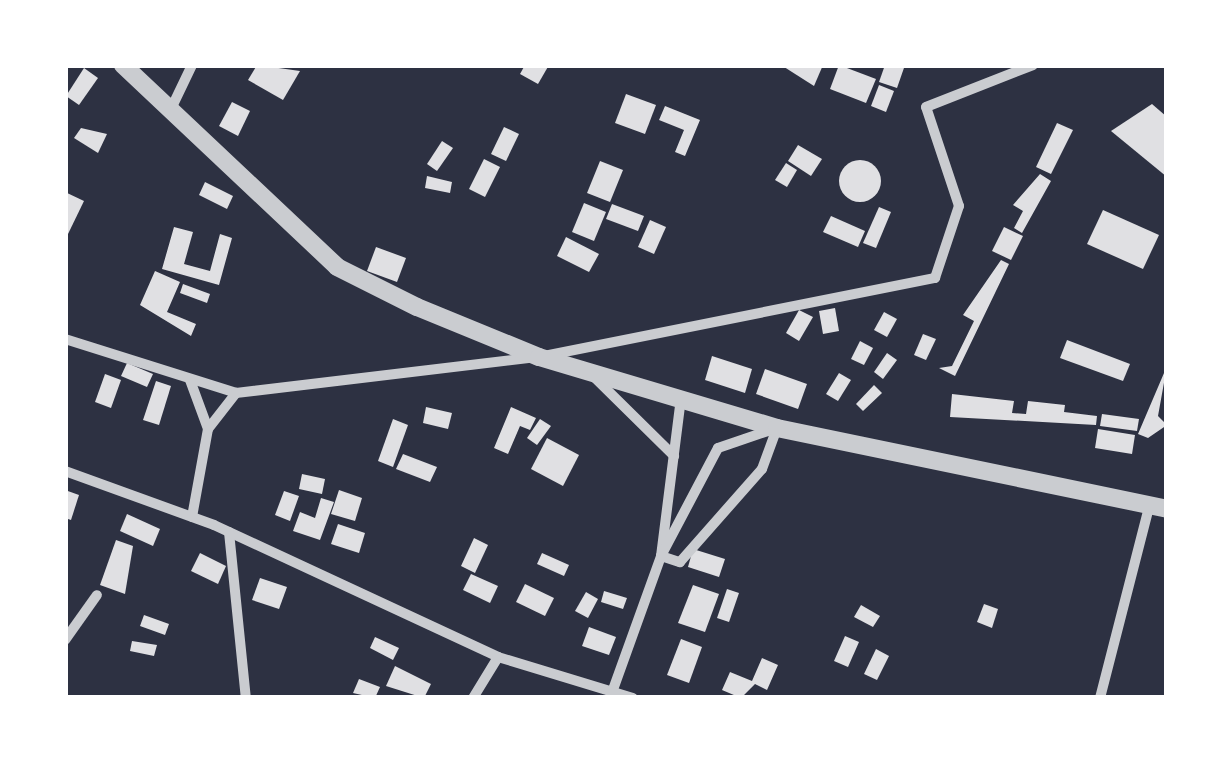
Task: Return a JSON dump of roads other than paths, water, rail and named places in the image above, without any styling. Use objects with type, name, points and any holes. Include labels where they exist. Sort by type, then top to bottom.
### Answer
[{"type":"street","points":[[123,65],[337,268],[539,356],[777,428],[1159,505],[1100,698]]},
{"type":"street","points":[[170,112],[192,65]]},
{"type":"street","points":[[65,340],[236,393],[539,356],[935,278],[959,206],[926,107],[1033,65]]},
{"type":"street","points":[[588,371],[674,456]]},
{"type":"street","points":[[190,380],[208,429]]},
{"type":"street","points":[[192,517],[208,429],[236,393]]},
{"type":"street","points":[[662,556],[682,398]]},
{"type":"street","points":[[612,692],[662,556],[718,448],[777,428]]},
{"type":"street","points":[[662,556],[680,562],[762,469],[777,428]]},
{"type":"street","points":[[65,471],[229,532],[498,657],[634,698]]},
{"type":"street","points":[[229,532],[246,698]]},
{"type":"street","points":[[65,640],[97,596]]},
{"type":"street","points":[[473,698],[498,657]]}]
